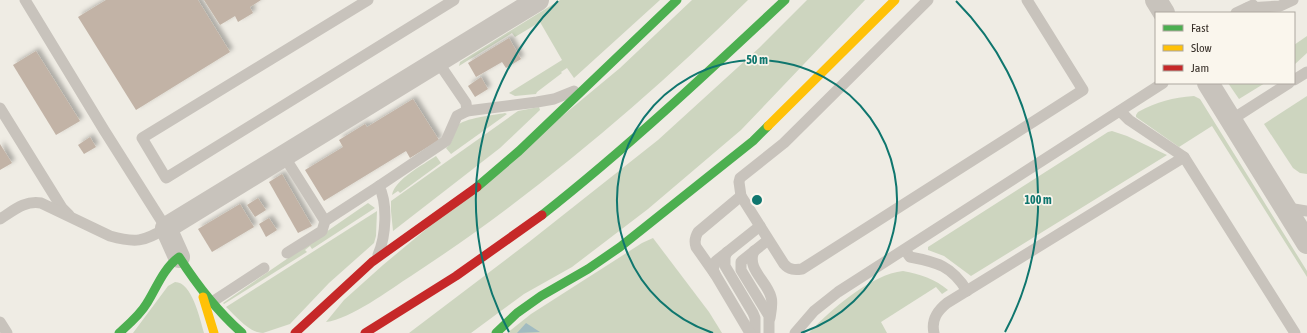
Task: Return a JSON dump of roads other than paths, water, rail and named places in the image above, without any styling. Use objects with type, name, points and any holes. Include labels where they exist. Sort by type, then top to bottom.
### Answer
[{"type":"main road","points":[[295,333],[372,262],[474,189],[519,151],[677,0]]},
{"type":"main road","points":[[365,333],[456,276],[540,216],[582,183],[691,88],[784,0]]},
{"type":"main road","points":[[496,333],[523,309],[541,296],[588,269],[620,247],[752,141],[895,0]]},
{"type":"main road","points":[[119,333],[132,321],[146,304],[164,272],[172,262],[179,257],[200,289],[242,333]]},
{"type":"main road","points":[[200,289],[214,333]]},
{"type":"street","points":[[1156,0],[1163,12]]},
{"type":"street","points":[[179,257],[166,228],[438,62],[534,1]]},
{"type":"street","points":[[1209,84],[1307,243]]},
{"type":"lane","points":[[0,219],[23,205],[35,202],[42,203],[110,236],[129,241],[147,239],[166,228],[25,0]]},
{"type":"lane","points":[[368,0],[142,138],[166,178],[454,0]]},
{"type":"lane","points":[[928,0],[784,143],[743,175],[738,182],[741,196],[786,266],[796,270],[802,269],[1083,90],[1027,0]]},
{"type":"lane","points":[[1243,8],[1265,0]]},
{"type":"lane","points":[[1243,8],[1280,6],[1293,0]]},
{"type":"lane","points":[[438,62],[466,103],[467,111]]},
{"type":"lane","points":[[1295,79],[1307,72]]},
{"type":"lane","points":[[287,253],[322,231],[325,221],[446,141],[457,116],[467,111],[554,99],[588,84]]},
{"type":"lane","points":[[795,333],[814,311],[838,292],[1161,84]]},
{"type":"lane","points":[[1232,120],[1287,84]]},
{"type":"lane","points":[[0,108],[62,208],[71,218]]},
{"type":"lane","points":[[1120,111],[1129,120],[1184,157],[1295,333]]},
{"type":"lane","points":[[284,156],[325,221]]},
{"type":"lane","points":[[934,333],[934,319],[938,310],[947,303],[1184,157]]},
{"type":"lane","points":[[372,262],[381,247],[384,228],[384,202],[383,194],[379,186]]},
{"type":"lane","points":[[741,196],[698,232],[695,237],[695,242],[696,247],[715,274],[750,333]]},
{"type":"lane","points":[[1283,204],[1294,209],[1307,211]]},
{"type":"lane","points":[[715,274],[714,264],[716,260],[760,226]]},
{"type":"lane","points":[[768,240],[754,252],[752,257],[754,266],[772,298],[769,333]]},
{"type":"lane","points":[[905,250],[910,257],[938,264],[953,273],[967,291]]},
{"type":"lane","points":[[727,252],[724,257],[725,266],[753,313],[755,318],[755,333]]},
{"type":"lane","points":[[212,302],[264,268]]},
{"type":"lane","points":[[0,322],[7,333]]},
{"type":"water","points":[[526,323],[540,332],[517,333]]}]
